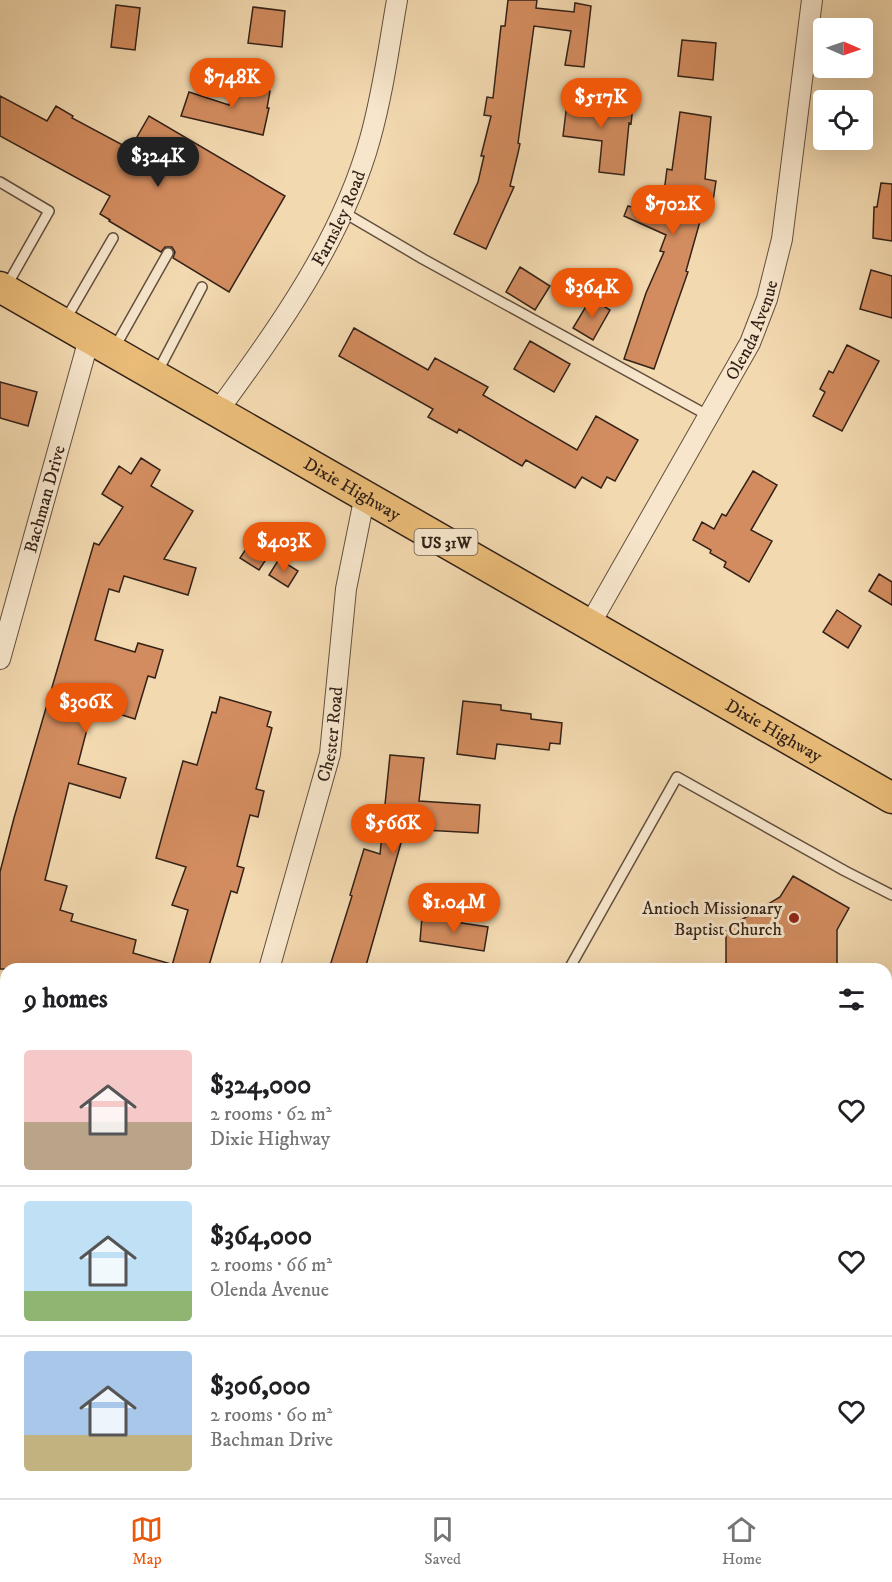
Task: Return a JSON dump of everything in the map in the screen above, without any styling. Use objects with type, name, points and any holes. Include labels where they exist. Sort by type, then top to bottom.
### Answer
[{"type":"main road","name":"Dixie Highway","points":[[2,288],[892,798]]},
{"type":"street","name":"Farnsley Road","points":[[218,411],[259,355],[315,268],[344,212],[371,138],[397,0]]},
{"type":"street","name":"Olenda Avenue","points":[[590,624],[750,343],[767,299],[782,239],[812,0]]},
{"type":"street","name":"Bachman Drive","points":[[0,659],[101,345]]},
{"type":"street","name":"Chester Road","points":[[271,963],[330,754],[346,589],[364,495]]},
{"type":"lane","points":[[0,182],[49,211],[2,288]]},
{"type":"lane","points":[[344,212],[433,264],[709,416]]},
{"type":"lane","points":[[64,324],[113,238]]},
{"type":"lane","points":[[101,345],[168,253]]},
{"type":"lane","points":[[155,375],[202,287]]},
{"type":"lane","points":[[572,963],[677,777],[892,895]]},
{"type":"building","points":[[508,0],[537,0],[536,8],[574,12],[575,3],[591,6],[584,67],[565,65],[571,31],[534,26],[518,143],[520,144],[510,186],[514,187],[486,249],[454,234],[478,182],[484,156],[481,156],[491,116],[484,115],[487,97],[493,98],[501,26],[505,26]]},
{"type":"building","points":[[116,5],[140,8],[135,50],[111,47]]},
{"type":"building","points":[[253,7],[285,11],[282,47],[248,43]]},
{"type":"building","points":[[682,40],[716,43],[713,80],[678,76]]},
{"type":"building","points":[[235,83],[270,91],[263,135],[181,116],[189,92],[229,105]]},
{"type":"building","points":[[568,95],[633,105],[624,175],[599,172],[602,141],[563,136]]},
{"type":"building","points":[[0,96],[47,121],[56,106],[73,116],[72,118],[130,149],[149,116],[285,196],[229,292],[173,258],[175,252],[172,247],[165,247],[161,252],[100,214],[110,196],[0,136]]},
{"type":"building","points":[[680,112],[711,117],[705,179],[716,181],[713,201],[706,200],[686,271],[688,272],[654,369],[624,359],[646,293],[664,252],[660,251],[666,235],[624,216],[628,206],[661,215],[667,169],[672,170]]},
{"type":"building","points":[[881,183],[892,184],[892,241],[873,238],[874,207],[877,207]]},
{"type":"building","points":[[520,267],[550,286],[535,310],[506,292]]},
{"type":"building","points":[[871,270],[892,276],[892,318],[860,309]]},
{"type":"building","points":[[591,298],[610,310],[593,340],[573,328]]},
{"type":"building","points":[[354,328],[428,370],[435,358],[488,387],[483,395],[577,450],[596,416],[638,440],[615,481],[607,477],[601,488],[582,477],[575,488],[526,460],[522,466],[459,429],[457,433],[428,417],[433,409],[339,356]]},
{"type":"building","points":[[530,341],[570,364],[554,392],[514,369]]},
{"type":"building","points":[[847,345],[879,361],[842,431],[813,416],[825,392],[820,389],[829,371],[833,373]]},
{"type":"building","points":[[0,382],[37,392],[28,426],[0,418]]},
{"type":"building","points":[[141,458],[160,470],[151,486],[193,511],[164,559],[196,568],[188,595],[124,576],[119,592],[109,589],[95,640],[135,652],[138,643],[163,650],[155,678],[148,676],[135,719],[93,706],[78,764],[126,778],[120,798],[69,783],[45,880],[67,886],[60,910],[73,914],[71,921],[136,940],[133,953],[168,963],[0,963],[0,872],[14,818],[94,543],[99,545],[123,507],[102,494],[119,466],[131,474]]},
{"type":"building","points":[[753,471],[777,485],[751,530],[772,541],[749,582],[724,567],[726,562],[693,540],[702,522],[714,529],[722,514],[726,516]]},
{"type":"building","points":[[250,543],[269,555],[259,570],[240,558]]},
{"type":"building","points":[[279,559],[298,571],[288,587],[269,575]]},
{"type":"building","points":[[879,574],[892,582],[892,605],[869,591]]},
{"type":"building","points":[[837,610],[861,626],[848,648],[823,632]]},
{"type":"building","points":[[220,697],[271,712],[267,726],[272,728],[256,789],[264,791],[258,817],[250,815],[237,866],[244,868],[237,893],[231,891],[210,963],[173,963],[188,910],[172,905],[186,867],[156,858],[183,761],[197,765],[212,712],[216,713]]},
{"type":"building","points":[[463,701],[501,705],[501,710],[531,714],[531,719],[562,723],[560,744],[550,743],[549,750],[497,744],[495,759],[457,754]]},
{"type":"building","points":[[390,755],[424,758],[419,801],[480,805],[478,833],[405,829],[367,963],[331,963],[364,849],[380,854]]},
{"type":"building","name":"Antioch Missionary Baptist Church","points":[[793,876],[849,908],[837,930],[837,963],[726,963],[726,929],[780,897]]},
{"type":"building","points":[[422,917],[488,927],[484,951],[420,941]]},
{"type":"place","name":"Antioch Missionary Baptist Church","points":[[794,918]]}]
